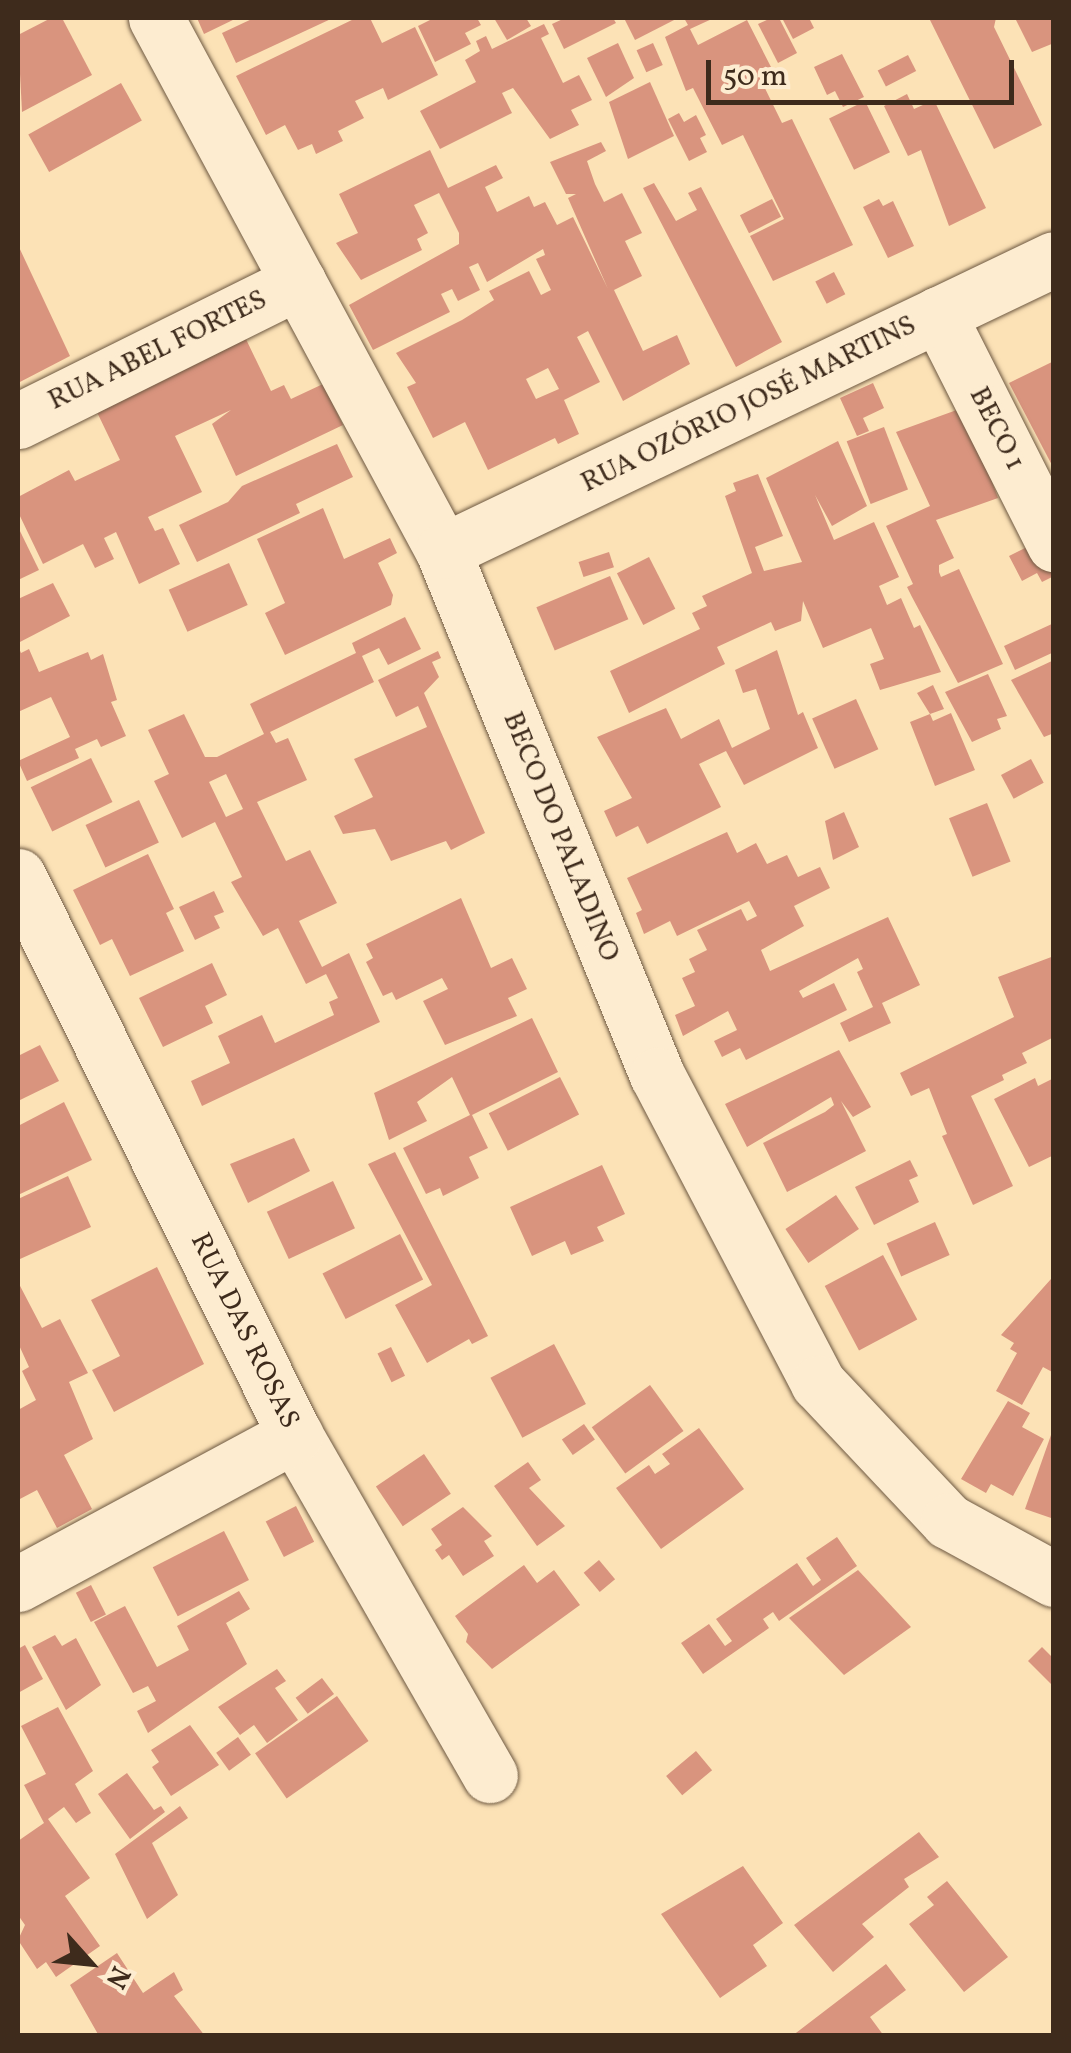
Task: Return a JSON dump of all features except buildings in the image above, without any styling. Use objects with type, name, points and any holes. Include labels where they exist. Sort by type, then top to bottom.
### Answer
[{"type":"street","name":"BECO DO PALADINO","points":[[156,18],[443,551],[658,1075],[818,1383],[948,1521],[1054,1579]]},
{"type":"street","name":"RUA OZÓRIO JOSÉ MARTINS","points":[[443,551],[1054,259]]},
{"type":"street","name":"RUA ABEL FORTES","points":[[18,421],[298,282]]},
{"type":"street","name":"BECO 1","points":[[938,314],[1054,544]]},
{"type":"street","name":"RUA DAS ROSAS","points":[[18,876],[295,1435],[490,1776]]},
{"type":"street","points":[[18,1584],[295,1435]]}]
